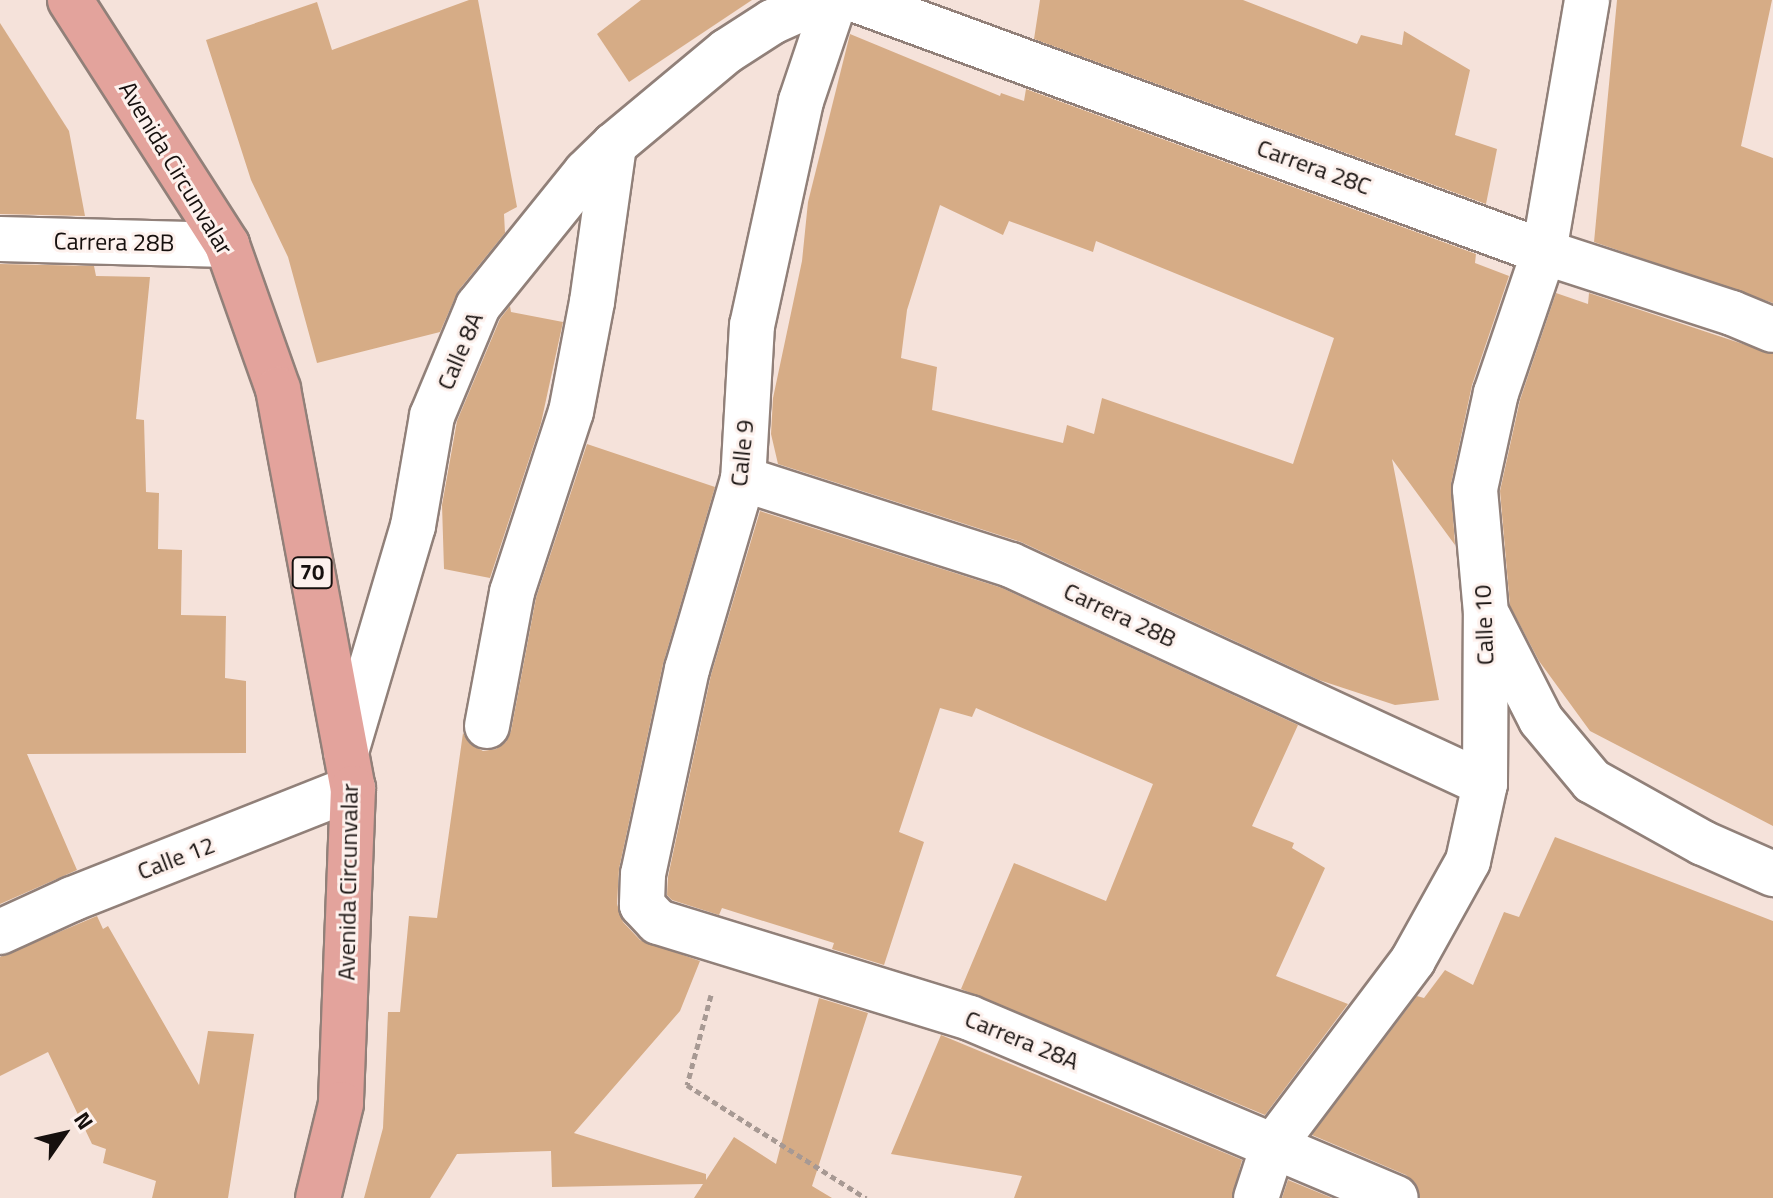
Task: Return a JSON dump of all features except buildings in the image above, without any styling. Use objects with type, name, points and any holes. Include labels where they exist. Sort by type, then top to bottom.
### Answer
[{"type":"main road","name":"Avenida Circunvalar","points":[[70,0],[227,245],[278,389],[350,770],[341,1104],[318,1198]]},
{"type":"street","name":"Calle 8A","points":[[350,770],[413,526],[432,416],[478,306],[576,184],[614,145],[727,51],[772,22],[821,0]]},
{"type":"street","name":"Calle 9","points":[[642,905],[643,874],[687,669],[743,479],[752,325],[801,101],[835,0]]},
{"type":"street","name":"Carrera 28C","points":[[856,0],[1544,252],[1732,313],[1773,330]]},
{"type":"street","name":"Calle 10","points":[[1256,1198],[1273,1146],[1413,960],[1468,861],[1485,784],[1486,613],[1475,489],[1496,393],[1544,252],[1587,0]]},
{"type":"street","points":[[487,726],[512,592],[571,412],[592,302],[614,145]]},
{"type":"street","name":"Carrera 28B","points":[[0,239],[227,245]]},
{"type":"street","name":"Carrera 28B","points":[[743,479],[1011,565],[1485,784]]},
{"type":"street","points":[[1486,613],[1541,720],[1592,781],[1703,843],[1773,874]]},
{"type":"street","name":"Calle 12","points":[[0,932],[350,770]]},
{"type":"street","name":"Carrera 28A","points":[[642,905],[658,922],[725,940],[970,1018],[1396,1198]]},
{"type":"path","points":[[725,940],[687,1085],[866,1198]]}]
